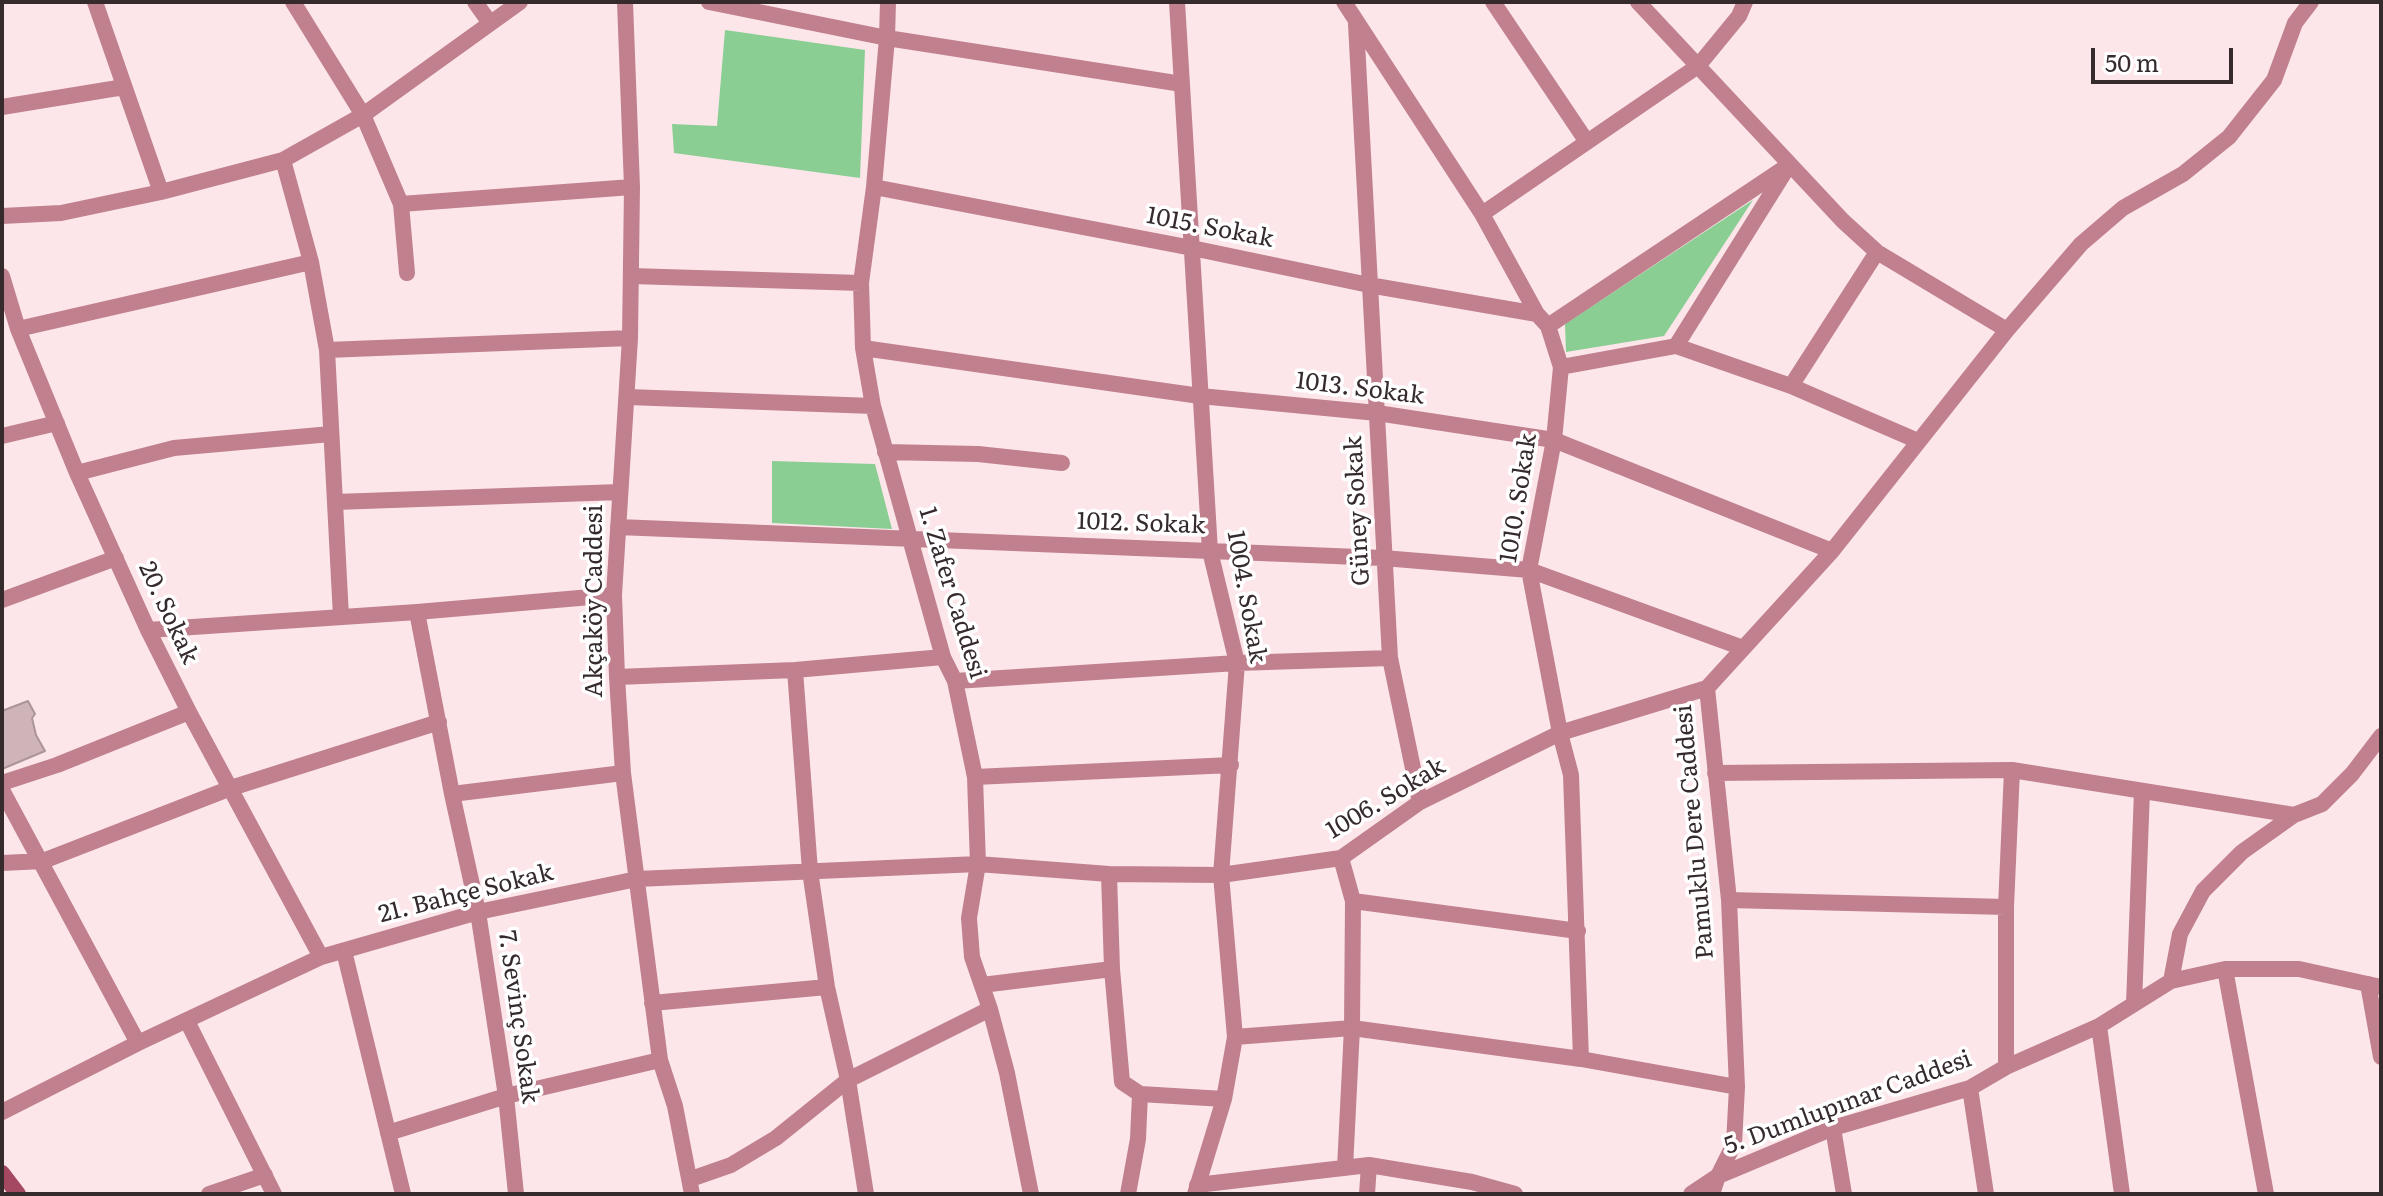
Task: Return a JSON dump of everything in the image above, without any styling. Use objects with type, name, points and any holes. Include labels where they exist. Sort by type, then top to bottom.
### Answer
[{"type":"main road","points":[[2,1173],[18,1194]]},
{"type":"street","points":[[95,2],[161,192]]},
{"type":"street","points":[[293,2],[363,115],[401,204],[407,273]]},
{"type":"street","points":[[475,2],[490,23]]},
{"type":"street","points":[[2,216],[61,213],[161,192],[283,160],[363,115],[520,2]]},
{"type":"street","name":"Akçaköy Caddesi","points":[[625,2],[632,187],[631,276],[628,397],[614,595],[617,677],[623,773],[660,1060],[675,1106],[691,1187]]},
{"type":"street","points":[[709,2],[887,38],[1182,84]]},
{"type":"street","name":"1. Zafer Caddesi","points":[[888,2],[874,187],[861,283],[863,348],[885,452],[943,657],[955,681],[975,777],[978,864],[969,918],[972,957],[1007,1073],[1031,1194]]},
{"type":"street","name":"1004. Sokak","points":[[1177,2],[1210,551],[1237,663],[1221,875],[1235,1037],[1224,1099],[1196,1190]]},
{"type":"street","name":"1010. Sokak","points":[[1344,2],[1482,214],[1543,320],[1561,367],[1554,440],[1529,570],[1571,775],[1581,1059]]},
{"type":"street","points":[[1493,2],[1587,142]]},
{"type":"street","points":[[1638,2],[1789,165],[1877,252],[2007,330]]},
{"type":"street","points":[[1482,214],[1698,66],[1739,16],[1745,2]]},
{"type":"street","name":"Pamuklu Dere Caddesi","points":[[1712,1194],[1734,1144],[1737,1087],[1729,900],[1707,688],[1832,551],[2007,330],[2081,244],[2123,208],[2183,174],[2229,137],[2274,80],[2295,23],[2311,2]]},
{"type":"street","name":"Güney Sokak","points":[[1356,23],[1390,658],[1420,802]]},
{"type":"street","points":[[2,107],[124,87]]},
{"type":"street","points":[[283,160],[311,262],[327,350],[341,617]]},
{"type":"street","points":[[1543,320],[1789,165]]},
{"type":"street","points":[[1676,346],[1789,165]]},
{"type":"street","points":[[401,204],[632,187]]},
{"type":"street","name":"1015. Sokak","points":[[874,187],[1543,320]]},
{"type":"street","points":[[1791,386],[1877,252]]},
{"type":"street","points":[[18,329],[311,262]]},
{"type":"street","points":[[631,276],[861,283]]},
{"type":"street","name":"20. Sokak","points":[[3,282],[18,329],[77,473],[148,630],[321,957]]},
{"type":"street","points":[[327,350],[630,338]]},
{"type":"street","points":[[1561,367],[1676,346],[1791,386],[1918,441]]},
{"type":"street","name":"1013. Sokak","points":[[863,348],[1200,396],[1377,413],[1554,440],[1832,551]]},
{"type":"street","points":[[628,397],[873,406]]},
{"type":"street","points":[[2,436],[57,423]]},
{"type":"street","points":[[77,473],[174,448],[331,434]]},
{"type":"street","points":[[885,452],[978,454],[1062,463]]},
{"type":"street","points":[[335,502],[620,492]]},
{"type":"street","name":"1012. Sokak","points":[[618,527],[1383,558],[1529,570],[1743,648]]},
{"type":"street","points":[[2,600],[116,558]]},
{"type":"street","points":[[148,630],[614,595]]},
{"type":"street","name":"7. Sevinç Sokak","points":[[417,612],[478,912],[506,1096],[516,1194]]},
{"type":"street","points":[[617,677],[795,670],[943,657]]},
{"type":"street","points":[[955,681],[1237,663],[1390,658]]},
{"type":"street","points":[[795,670],[810,871],[827,987],[848,1080],[866,1194]]},
{"type":"street","name":"1006. Sokak","points":[[978,864],[1109,874],[1221,875],[1341,858],[1420,802],[1560,733],[1707,688]]},
{"type":"street","points":[[2,783],[57,765],[189,712]]},
{"type":"street","points":[[2,863],[43,861],[231,788],[439,722]]},
{"type":"street","points":[[2171,981],[2180,934],[2203,891],[2242,852],[2294,815],[2322,804],[2352,774],[2381,736]]},
{"type":"street","points":[[975,777],[1231,765]]},
{"type":"street","points":[[1715,773],[2012,770],[2294,815]]},
{"type":"street","points":[[2006,1067],[2006,907],[2012,770]]},
{"type":"street","points":[[452,794],[623,773]]},
{"type":"street","points":[[2,790],[43,861],[138,1043]]},
{"type":"street","points":[[2134,1004],[2142,791]]},
{"type":"street","points":[[1341,858],[1353,901],[1352,1028],[1345,1168]]},
{"type":"street","name":"21. Bahçe Sokak","points":[[2,1112],[138,1043],[321,957],[478,912],[637,879],[978,864]]},
{"type":"street","points":[[1109,874],[1112,969],[1122,1082],[1140,1094],[1224,1099]]},
{"type":"street","points":[[1729,900],[2006,907]]},
{"type":"street","points":[[1353,901],[1578,931]]},
{"type":"street","points":[[344,951],[403,1194]]},
{"type":"street","points":[[982,985],[1112,969]]},
{"type":"street","points":[[2225,969],[2266,1194]]},
{"type":"street","name":"5. Dumlupınar Caddesi","points":[[1691,1194],[1718,1176],[1833,1128],[1970,1088],[2006,1067],[2099,1026],[2171,981],[2225,969],[2299,969],[2374,986]]},
{"type":"street","points":[[2374,986],[2381,1057]]},
{"type":"street","points":[[652,1003],[827,987]]},
{"type":"street","points":[[691,1187],[776,1138],[848,1080],[990,1009]]},
{"type":"street","points":[[187,1021],[274,1194]]},
{"type":"street","points":[[2099,1026],[2122,1194]]},
{"type":"street","points":[[1235,1037],[1352,1028],[1581,1059],[1737,1087]]},
{"type":"street","points":[[388,1133],[506,1096],[660,1060]]},
{"type":"street","points":[[1970,1088],[1986,1194]]},
{"type":"street","points":[[1128,1194],[1138,1139],[1140,1094]]},
{"type":"street","points":[[1833,1128],[1844,1194]]},
{"type":"street","points":[[1367,1194],[1369,1165]]},
{"type":"street","points":[[1196,1190],[1369,1165],[1472,1182],[1515,1194]]},
{"type":"street","points":[[209,1194],[265,1175]]},
{"type":"green space","points":[[725,30],[865,50],[860,178],[674,153],[672,124],[717,126]]},
{"type":"green space","points":[[1753,200],[1664,336],[1566,352],[1565,324]]},
{"type":"green space","points":[[772,461],[875,464],[892,529],[772,523]]},
{"type":"building","points":[[28,701],[35,714],[32,718],[36,735],[45,751],[2,769],[2,711]]}]
